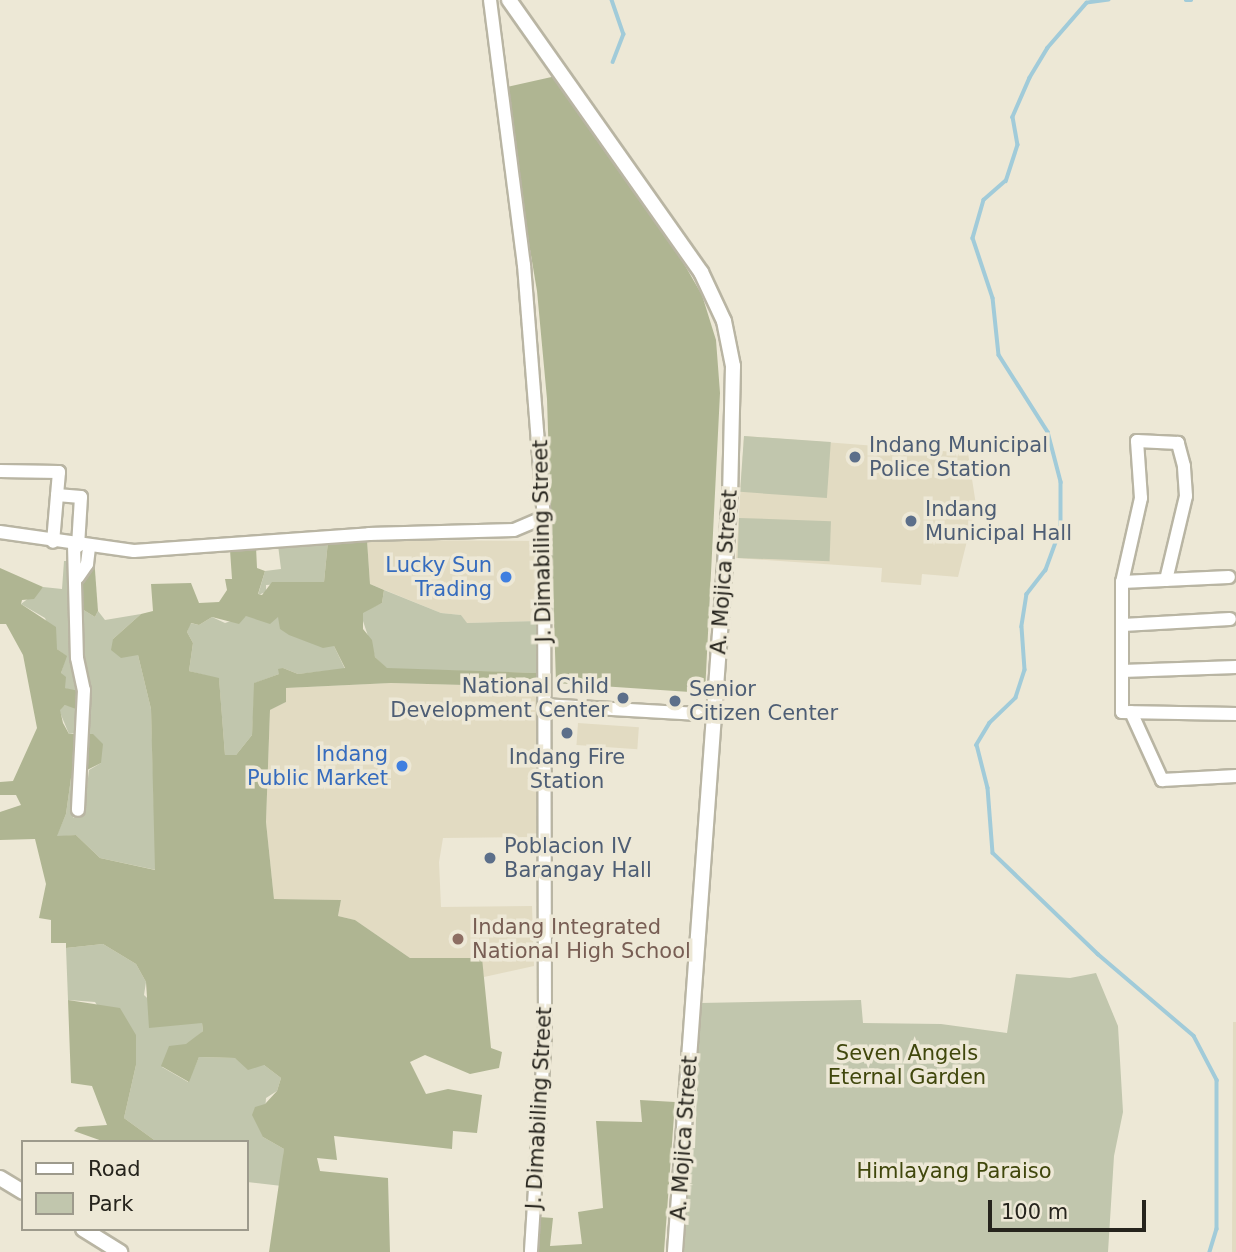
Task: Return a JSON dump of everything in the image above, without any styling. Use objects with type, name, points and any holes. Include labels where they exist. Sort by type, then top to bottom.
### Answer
[{"type":"main road","name":"A. Mojica Street","points":[[509,0],[669,223],[707,282],[724,321],[735,401],[715,715],[675,1252]]},
{"type":"main road","points":[[0,1178],[21,1191]]},
{"type":"main road","points":[[86,1231],[120,1252]]},
{"type":"street","name":"J. Dimabiling Street","points":[[490,0],[524,265],[544,517],[544,1055],[531,1252]]},
{"type":"street","points":[[1166,580],[1186,495],[1184,466],[1178,443],[1137,441],[1141,498],[1122,582],[1122,712],[1236,714]]},
{"type":"street","points":[[0,471],[59,472],[63,476],[57,495],[53,542]]},
{"type":"street","points":[[57,495],[81,497],[76,651],[83,690],[78,810]]},
{"type":"street","points":[[0,532],[80,546],[134,551],[369,534],[514,530],[544,517]]},
{"type":"street","points":[[1122,582],[1229,577]]},
{"type":"street","points":[[1123,625],[1230,619]]},
{"type":"street","points":[[1122,671],[1236,667]]},
{"type":"street","points":[[544,705],[715,715]]},
{"type":"street","points":[[1131,712],[1162,780],[1236,776]]},
{"type":"shaded area","points":[[744,436],[968,453],[976,505],[958,577],[922,574],[921,585],[881,582],[882,568],[736,558]]},
{"type":"shaded area","points":[[367,540],[540,541],[539,621],[466,623],[461,615],[441,613],[370,584]]},
{"type":"shaded area","name":"Indang Public Market","points":[[391,683],[537,687],[537,837],[443,838],[439,862],[441,907],[532,906],[534,966],[484,977],[481,958],[410,958],[355,920],[338,916],[341,900],[274,899],[266,822],[270,710],[286,702],[286,688]]},
{"type":"shaded area","points":[[578,723],[639,727],[637,749],[576,745]]},
{"type":"shaded area","points":[[1233,1022],[1236,1022],[1236,1252],[1232,1252]]},
{"type":"green space","points":[[556,76],[584,108],[676,250],[702,295],[716,340],[720,393],[705,693],[556,683],[547,399],[537,291],[503,88]]},
{"type":"green space","points":[[744,436],[831,442],[827,498],[740,492]]},
{"type":"green space","points":[[739,518],[831,521],[830,561],[738,558]]},
{"type":"green space","points":[[367,540],[370,584],[384,590],[382,603],[363,613],[363,629],[372,640],[375,657],[387,668],[537,673],[537,687],[391,683],[286,688],[286,702],[270,710],[266,822],[274,899],[341,900],[338,916],[355,920],[410,958],[482,958],[491,1048],[502,1052],[499,1068],[470,1074],[425,1055],[410,1062],[426,1094],[448,1089],[482,1095],[477,1133],[453,1131],[452,1149],[334,1136],[337,1160],[317,1158],[320,1171],[388,1178],[390,1252],[269,1252],[284,1149],[263,1137],[252,1115],[255,1107],[265,1104],[277,1091],[281,1078],[264,1065],[248,1070],[235,1058],[199,1057],[189,1082],[161,1066],[169,1046],[186,1044],[203,1031],[202,1023],[149,1028],[146,982],[136,964],[103,944],[66,948],[66,943],[51,943],[51,920],[39,918],[46,884],[35,839],[0,840],[0,812],[21,805],[16,795],[0,795],[0,782],[13,781],[37,728],[23,655],[6,624],[0,624],[0,568],[43,587],[34,599],[22,600],[21,604],[56,627],[57,649],[67,656],[61,673],[66,677],[65,688],[79,691],[76,709],[65,705],[60,710],[63,723],[69,734],[93,734],[103,744],[101,763],[71,778],[66,814],[57,836],[76,835],[100,858],[155,870],[151,709],[138,655],[121,658],[111,650],[113,639],[141,614],[153,611],[151,584],[191,583],[199,603],[219,602],[227,590],[225,579],[232,579],[230,550],[256,547],[257,568],[265,571],[258,594],[262,595],[272,582],[324,582],[328,541]],"holes":[[[246,616],[270,624],[278,617],[280,629],[289,635],[323,648],[334,646],[345,668],[298,674],[283,668],[278,669],[279,674],[254,683],[252,735],[236,755],[225,755],[219,678],[189,671],[193,643],[187,632],[191,623],[199,625],[212,617],[239,624]]]},
{"type":"green space","points":[[328,541],[324,582],[266,585],[266,592],[258,595],[265,571],[281,569],[278,545]]},
{"type":"green space","points":[[94,557],[98,611],[95,617],[82,609],[80,586]]},
{"type":"green space","points":[[64,561],[70,561],[80,695],[65,688],[61,673],[66,656],[57,649],[45,618],[21,604],[43,587],[62,589]]},
{"type":"green space","points":[[384,590],[441,613],[461,615],[467,623],[539,621],[537,673],[387,669],[375,657],[362,618],[362,612],[382,603]]},
{"type":"green space","points":[[82,609],[95,617],[98,611],[105,620],[141,614],[113,639],[138,655],[151,709],[156,870],[100,858],[76,835],[56,837],[66,814],[71,778],[74,777],[73,818],[84,811],[89,770],[101,763],[87,734]]},
{"type":"green space","points":[[246,616],[278,617],[334,646],[345,669],[298,674],[283,668],[279,674],[255,683],[252,735],[236,755],[225,755],[219,679],[189,671],[193,643],[187,632],[190,623],[199,625],[212,617],[225,623]]},
{"type":"green space","points":[[65,705],[78,706],[76,733],[69,734],[59,710]]},
{"type":"green space","points":[[103,944],[136,964],[146,982],[144,995],[173,1023],[202,1023],[203,1031],[162,1067],[188,1082],[199,1057],[235,1058],[264,1065],[281,1078],[277,1091],[266,1098],[263,1137],[284,1149],[282,1186],[248,1182],[248,1140],[154,1140],[124,1118],[136,1065],[95,1002],[68,1000],[66,948]]},
{"type":"green space","points":[[1096,973],[1118,1026],[1123,1112],[1114,1156],[1108,1252],[684,1252],[688,1149],[695,1148],[700,1003],[861,1000],[863,1023],[941,1024],[1007,1033],[1016,974],[1070,978]]},
{"type":"green space","points":[[68,1000],[120,1008],[136,1035],[136,1065],[124,1118],[154,1140],[99,1140],[74,1131],[78,1127],[107,1125],[92,1086],[71,1083]]},
{"type":"green space","points":[[640,1100],[675,1102],[664,1252],[537,1252],[539,1217],[553,1218],[550,1246],[582,1244],[578,1212],[603,1208],[596,1121],[642,1122]]},
{"type":"waterway","points":[[612,0],[624,34],[613,62]]},
{"type":"waterway","points":[[1109,0],[1087,3],[1048,48],[1030,78],[1013,117],[1018,145],[1006,181],[984,200],[973,238],[993,298],[999,355],[1048,432],[1061,482],[1061,529],[1046,570],[1027,594],[1022,627],[1025,670],[1016,698],[990,723],[977,745],[988,788],[993,853],[1098,954],[1194,1036],[1217,1080],[1217,1229],[1210,1252]]},
{"type":"waterway","points":[[1186,0],[1191,0]]},
{"type":"place","name":"Indang Municipal Police Station","points":[[855,457]]},
{"type":"place","name":"Indang Municipal Hall","points":[[911,521]]},
{"type":"place","name":"Lucky Sun Trading","points":[[506,577]]},
{"type":"place","name":"National Child Development Center","points":[[623,698]]},
{"type":"place","name":"Senior Citizen Center","points":[[675,701]]},
{"type":"place","name":"Indang Fire Station","points":[[567,733]]},
{"type":"place","name":"Indang Public Market","points":[[402,766]]},
{"type":"place","name":"Poblacion IV Barangay Hall","points":[[490,858]]},
{"type":"place","name":"Indang Integrated National High School","points":[[458,939]]},
{"type":"park label","name":"Seven Angels Eternal Garden","points":[[907,1065]]},
{"type":"park label","name":"Himlayang Paraiso","points":[[954,1171]]}]
